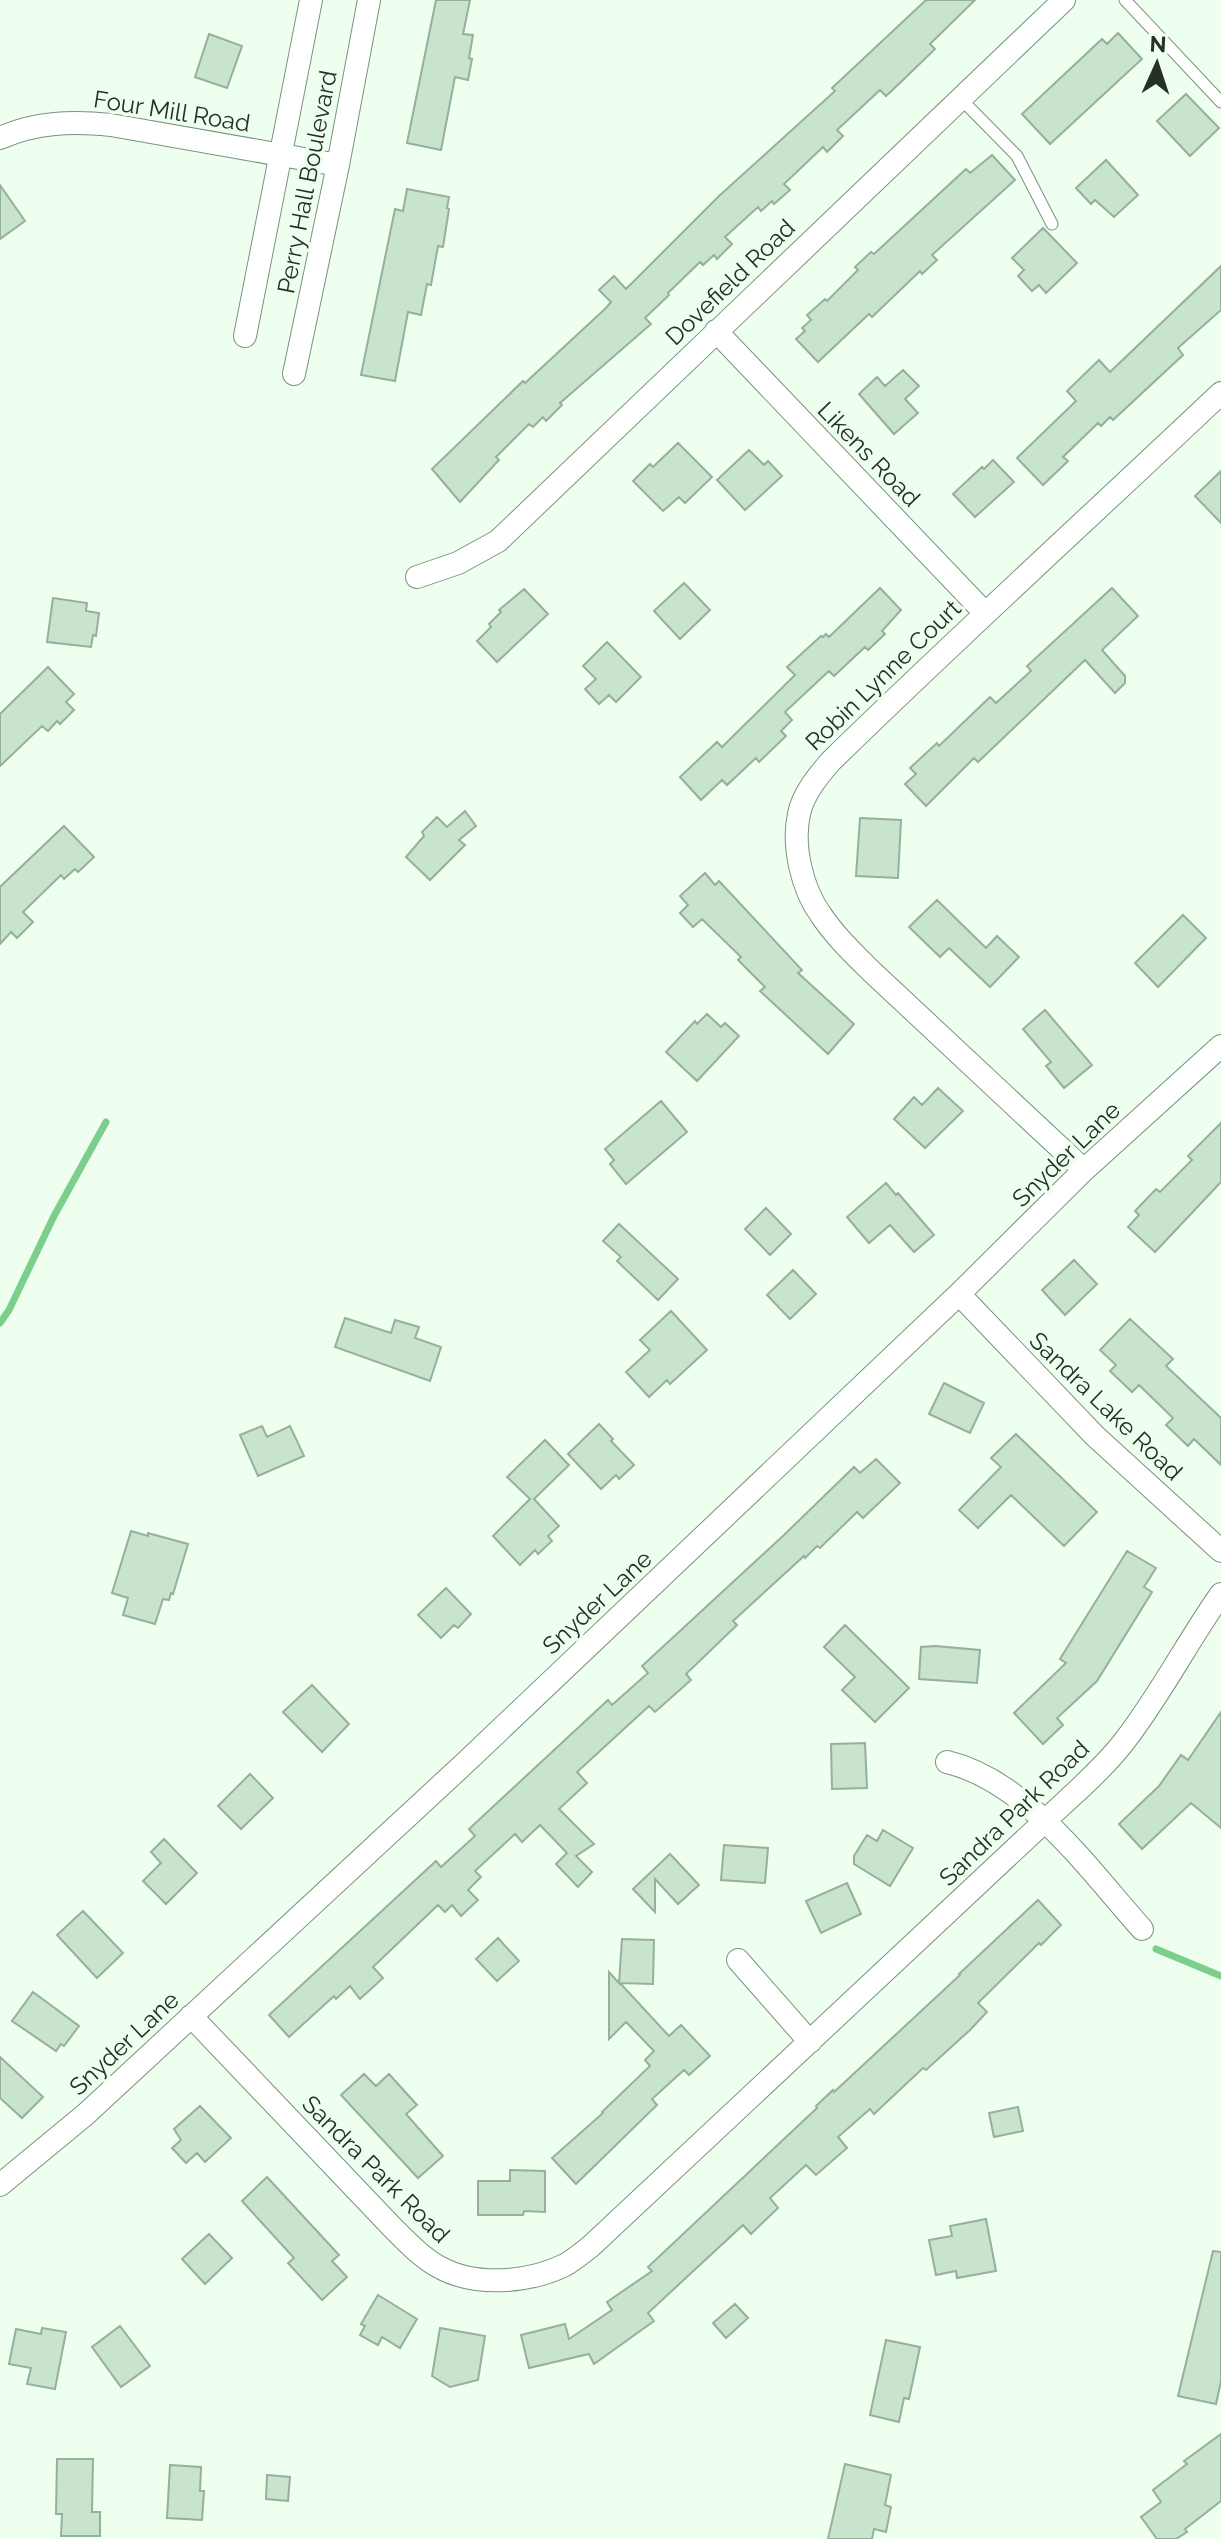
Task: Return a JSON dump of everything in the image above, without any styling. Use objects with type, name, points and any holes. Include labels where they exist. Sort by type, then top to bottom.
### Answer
[{"type":"street","name":"Perry Hall Boulevard","points":[[245,336],[311,0]]},
{"type":"street","name":"Perry Hall Boulevard","points":[[294,374],[369,0]]},
{"type":"street","name":"Dovefield Road","points":[[417,577],[458,563],[498,541],[1064,0]]},
{"type":"street","name":"Four Mill Road","points":[[0,138],[38,126],[75,121],[338,165]]},
{"type":"street","name":"Likens Road","points":[[716,331],[984,612]]},
{"type":"street","name":"Robin Lynne Court","points":[[1084,1170],[871,971],[820,914],[802,873],[797,831],[799,812],[815,779],[831,761],[984,612],[1221,393]]},
{"type":"street","name":"Snyder Lane","points":[[0,2185],[86,2114],[465,1763],[959,1294],[1084,1170],[1221,1046]]},
{"type":"street","name":"Sandra Lake Road","points":[[959,1294],[1095,1436],[1221,1551]]},
{"type":"street","name":"Sandra Park Road","points":[[191,2016],[425,2258],[453,2274],[492,2280],[528,2277],[564,2265],[590,2247],[810,2042],[1045,1821],[1123,1743],[1221,1594]]},
{"type":"street","points":[[947,1762],[981,1773],[1001,1784],[1045,1821],[1142,1929]]},
{"type":"street","points":[[738,1960],[810,2042]]},
{"type":"lane","points":[[1125,0],[1221,102]]},
{"type":"lane","points":[[961,99],[1017,156],[1052,224]]},
{"type":"building","points":[[436,0],[470,0],[463,34],[473,35],[468,80],[455,77],[441,150],[407,143]]},
{"type":"building","points":[[926,0],[975,0],[930,44],[935,49],[903,80],[886,96],[880,90],[837,130],[843,136],[827,152],[823,147],[784,184],[790,190],[761,211],[758,207],[725,237],[732,244],[717,259],[714,255],[703,265],[700,262],[668,293],[645,318],[651,324],[560,403],[562,405],[546,421],[543,417],[533,427],[529,424],[496,457],[499,460],[460,502],[432,469],[523,381],[525,383],[606,308],[611,302],[599,290],[614,276],[626,289],[719,196],[835,91],[832,88]]},
{"type":"building","points":[[1118,33],[1142,59],[1050,144],[1022,114],[1102,39],[1107,44]]},
{"type":"building","points":[[209,34],[242,46],[227,88],[195,77]]},
{"type":"building","points":[[1186,94],[1219,128],[1190,156],[1157,121]]},
{"type":"building","points":[[992,155],[1015,180],[932,255],[937,260],[922,274],[920,271],[872,317],[869,314],[818,362],[796,339],[811,320],[807,315],[825,299],[827,301],[858,270],[855,267],[871,252],[874,254],[966,169],[970,173]]},
{"type":"building","points":[[1106,160],[1138,195],[1114,217],[1095,200],[1091,204],[1076,188]]},
{"type":"building","points":[[0,185],[25,221],[0,239]]},
{"type":"building","points":[[407,189],[449,197],[449,209],[443,247],[438,246],[431,285],[427,284],[421,315],[408,312],[395,381],[361,375],[395,209],[403,211]]},
{"type":"building","points":[[1043,228],[1077,263],[1046,293],[1039,285],[1032,291],[1018,276],[1024,270],[1012,258]]},
{"type":"building","points":[[1221,266],[1221,310],[1178,348],[1183,355],[1113,420],[1110,417],[1101,426],[1098,423],[1063,457],[1068,461],[1043,485],[1017,458],[1076,401],[1067,391],[1099,360],[1110,372]]},
{"type":"building","points":[[903,370],[919,386],[905,399],[918,413],[894,434],[859,394],[877,377],[885,386]]},
{"type":"building","points":[[678,443],[712,477],[685,503],[679,497],[663,511],[633,481]]},
{"type":"building","points":[[749,450],[764,465],[768,461],[782,476],[745,510],[717,480]]},
{"type":"building","points":[[993,460],[1014,482],[975,517],[953,494]]},
{"type":"building","points":[[1221,471],[1221,523],[1195,496]]},
{"type":"building","points":[[684,583],[710,610],[680,639],[654,611]]},
{"type":"building","points":[[880,588],[901,610],[882,631],[885,634],[868,650],[865,647],[834,676],[829,671],[785,712],[792,720],[781,731],[786,736],[759,762],[756,758],[727,785],[722,780],[701,800],[680,777],[717,742],[722,747],[795,675],[787,667],[821,636],[826,634],[829,637]]},
{"type":"building","points":[[1112,588],[1138,616],[1102,650],[1125,676],[1125,683],[1115,693],[1085,660],[978,762],[974,758],[926,806],[905,784],[916,774],[910,768],[937,743],[939,746],[990,697],[996,703],[1031,671],[1027,666]]},
{"type":"building","points":[[524,589],[548,614],[497,662],[477,641],[491,627],[489,624],[501,612],[499,610]]},
{"type":"building","points":[[53,598],[87,603],[86,611],[99,613],[91,647],[47,642]]},
{"type":"building","points":[[607,642],[641,677],[616,702],[609,695],[599,704],[585,689],[596,679],[583,666]]},
{"type":"building","points":[[48,667],[74,694],[66,702],[74,710],[48,731],[42,726],[0,766],[0,714]]},
{"type":"building","points":[[465,811],[476,826],[459,840],[465,845],[430,880],[406,857],[424,836],[422,832],[437,817],[447,827]]},
{"type":"building","points":[[860,818],[901,820],[898,878],[856,876]]},
{"type":"building","points":[[64,826],[94,857],[78,872],[75,869],[64,879],[61,875],[23,912],[33,922],[17,938],[11,932],[0,944],[0,887]]},
{"type":"building","points":[[705,873],[715,885],[719,881],[802,970],[798,973],[854,1024],[828,1054],[760,991],[765,987],[738,960],[741,957],[702,919],[693,927],[680,913],[688,905],[680,896]]},
{"type":"building","points":[[937,900],[986,948],[997,936],[1019,957],[990,987],[949,948],[940,957],[909,927]]},
{"type":"building","points":[[1183,915],[1206,938],[1158,987],[1135,963]]},
{"type":"building","points":[[1045,1010],[1092,1065],[1064,1088],[1046,1066],[1051,1062],[1023,1029]]},
{"type":"building","points":[[707,1014],[721,1027],[725,1023],[739,1036],[697,1081],[666,1052],[695,1021],[697,1024]]},
{"type":"building","points":[[938,1088],[963,1111],[925,1148],[894,1119],[914,1097],[922,1105]]},
{"type":"building","points":[[661,1101],[687,1132],[626,1184],[610,1164],[614,1160],[605,1149]]},
{"type":"building","points":[[1221,1123],[1221,1182],[1155,1252],[1128,1227],[1139,1215],[1135,1211],[1156,1189],[1160,1192],[1192,1160],[1188,1156]]},
{"type":"building","points":[[886,1183],[934,1235],[914,1252],[890,1225],[869,1243],[847,1217]]},
{"type":"building","points":[[766,1208],[791,1234],[770,1255],[745,1229]]},
{"type":"building","points":[[619,1224],[678,1279],[658,1300],[617,1261],[621,1257],[603,1241]]},
{"type":"building","points":[[1074,1260],[1097,1284],[1065,1315],[1042,1290]]},
{"type":"building","points":[[793,1270],[816,1294],[790,1319],[767,1295]]},
{"type":"building","points":[[671,1311],[707,1350],[670,1384],[667,1380],[649,1397],[626,1372],[650,1350],[640,1340]]},
{"type":"building","points":[[345,1318],[391,1333],[395,1320],[419,1327],[415,1338],[441,1347],[430,1381],[335,1347]]},
{"type":"building","points":[[1130,1319],[1173,1359],[1166,1366],[1221,1418],[1221,1465],[1194,1439],[1188,1446],[1166,1425],[1173,1418],[1139,1385],[1132,1392],[1110,1371],[1116,1365],[1100,1350]]},
{"type":"building","points":[[944,1383],[984,1403],[970,1433],[929,1414]]},
{"type":"building","points":[[599,1424],[634,1465],[619,1479],[616,1475],[601,1489],[568,1454]]},
{"type":"building","points":[[262,1426],[267,1437],[290,1426],[304,1456],[258,1476],[240,1435]]},
{"type":"building","points":[[1016,1434],[1097,1512],[1064,1546],[1011,1495],[978,1528],[959,1510],[1001,1467],[991,1458]]},
{"type":"building","points":[[545,1440],[569,1465],[534,1499],[559,1526],[548,1536],[552,1541],[538,1554],[535,1550],[520,1565],[493,1536],[530,1499],[507,1477]]},
{"type":"building","points":[[876,1459],[900,1483],[863,1518],[857,1512],[820,1548],[817,1546],[804,1556],[733,1621],[737,1625],[686,1674],[691,1680],[655,1712],[649,1706],[577,1772],[587,1783],[559,1809],[594,1844],[576,1856],[592,1872],[578,1887],[556,1864],[567,1853],[540,1825],[522,1842],[515,1834],[475,1871],[481,1877],[468,1890],[478,1900],[461,1916],[452,1905],[445,1912],[438,1905],[373,1967],[383,1978],[360,1999],[350,1986],[336,1999],[334,1996],[289,2037],[269,2015],[436,1861],[441,1867],[475,1836],[469,1829],[608,1700],[612,1705],[648,1673],[642,1666],[854,1467],[860,1473]]},
{"type":"building","points":[[131,1531],[188,1544],[173,1594],[169,1600],[163,1599],[155,1624],[123,1615],[128,1598],[112,1593]]},
{"type":"building","points":[[1127,1551],[1156,1568],[1144,1587],[1152,1592],[1097,1681],[1057,1718],[1063,1725],[1043,1744],[1014,1713],[1066,1663],[1060,1659]]},
{"type":"building","points":[[446,1588],[471,1614],[458,1628],[454,1625],[441,1638],[418,1615]]},
{"type":"building","points":[[845,1625],[909,1688],[875,1722],[842,1690],[855,1677],[824,1647]]},
{"type":"building","points":[[921,1647],[980,1650],[977,1683],[919,1679]]},
{"type":"building","points":[[312,1685],[349,1724],[322,1752],[283,1712]]},
{"type":"building","points":[[1221,1712],[1221,1828],[1191,1803],[1142,1849],[1119,1824],[1159,1786],[1181,1755],[1188,1760]]},
{"type":"building","points":[[865,1743],[867,1788],[832,1789],[831,1744]]},
{"type":"building","points":[[250,1774],[273,1798],[241,1829],[218,1806]]},
{"type":"building","points":[[883,1830],[913,1848],[890,1886],[854,1864],[854,1856],[867,1835],[877,1841]]},
{"type":"building","points":[[164,1839],[197,1873],[166,1904],[143,1881],[161,1863],[151,1852]]},
{"type":"building","points":[[724,1845],[768,1848],[765,1883],[721,1880]]},
{"type":"building","points":[[670,1854],[699,1885],[678,1904],[655,1879],[655,1912],[633,1889]]},
{"type":"building","points":[[847,1883],[861,1914],[821,1933],[806,1901]]},
{"type":"building","points":[[1038,1900],[1061,1925],[978,2003],[987,2012],[970,2030],[874,2114],[870,2109],[838,2137],[847,2148],[816,2175],[806,2165],[770,2198],[778,2208],[751,2234],[743,2225],[648,2313],[654,2321],[594,2364],[589,2354],[529,2368],[521,2335],[565,2324],[569,2339],[612,2310],[607,2302],[652,2271],[648,2267]]},
{"type":"building","points":[[83,1911],[123,1953],[97,1978],[57,1935]]},
{"type":"building","points":[[498,1938],[519,1961],[497,1981],[476,1959]]},
{"type":"building","points":[[622,1939],[654,1940],[653,1984],[620,1983],[669,2036],[681,2025],[710,2056],[689,2075],[684,2070],[652,2099],[657,2105],[576,2184],[552,2158],[650,2066],[645,2060],[654,2051],[626,2022],[609,2039],[609,1972],[619,1983]]},
{"type":"building","points":[[33,1992],[79,2026],[64,2046],[61,2044],[56,2051],[12,2021]]},
{"type":"building","points":[[0,2057],[43,2097],[22,2118],[0,2098]]},
{"type":"building","points":[[364,2074],[376,2086],[389,2074],[417,2105],[406,2114],[443,2156],[418,2178],[341,2095]]},
{"type":"building","points":[[200,2106],[231,2138],[205,2162],[197,2153],[186,2163],[172,2148],[181,2140],[174,2129]]},
{"type":"building","points":[[1018,2107],[1023,2131],[994,2137],[989,2113]]},
{"type":"building","points":[[510,2170],[545,2171],[545,2212],[478,2215],[478,2181],[510,2181]]},
{"type":"building","points":[[267,2177],[339,2255],[332,2261],[347,2277],[322,2300],[288,2263],[294,2258],[242,2201]]},
{"type":"building","points":[[986,2219],[996,2271],[957,2278],[956,2271],[936,2275],[929,2240],[952,2236],[950,2226]]},
{"type":"building","points":[[209,2234],[232,2258],[205,2284],[182,2259]]},
{"type":"building","points":[[1213,2251],[1221,2252],[1221,2381],[1216,2404],[1178,2396]]},
{"type":"building","points":[[378,2295],[417,2319],[400,2348],[382,2337],[378,2345],[360,2335],[365,2326],[361,2324]]},
{"type":"building","points":[[735,2304],[748,2318],[726,2338],[713,2323]]},
{"type":"building","points":[[120,2326],[150,2366],[121,2387],[92,2347]]},
{"type":"building","points":[[42,2328],[66,2332],[55,2389],[27,2384],[31,2368],[9,2364],[16,2329],[41,2334]]},
{"type":"building","points":[[440,2328],[485,2336],[478,2380],[450,2387],[432,2376]]},
{"type":"building","points":[[886,2340],[920,2347],[909,2399],[904,2398],[899,2422],[870,2415]]},
{"type":"building","points":[[1221,2434],[1221,2501],[1176,2539],[1157,2539],[1141,2517],[1161,2502],[1153,2490],[1187,2464],[1184,2461]]},
{"type":"building","points":[[57,2459],[93,2459],[92,2512],[100,2512],[100,2536],[61,2536],[62,2514],[56,2514]]},
{"type":"building","points":[[845,2464],[891,2475],[885,2505],[891,2507],[886,2532],[874,2529],[872,2539],[828,2539]]},
{"type":"building","points":[[170,2465],[201,2467],[200,2491],[204,2491],[202,2520],[167,2518]]},
{"type":"building","points":[[267,2475],[290,2477],[288,2501],[266,2499]]},
{"type":"waterway","points":[[0,1323],[106,1122]]},
{"type":"waterway","points":[[1156,1949],[1221,1976]]}]
